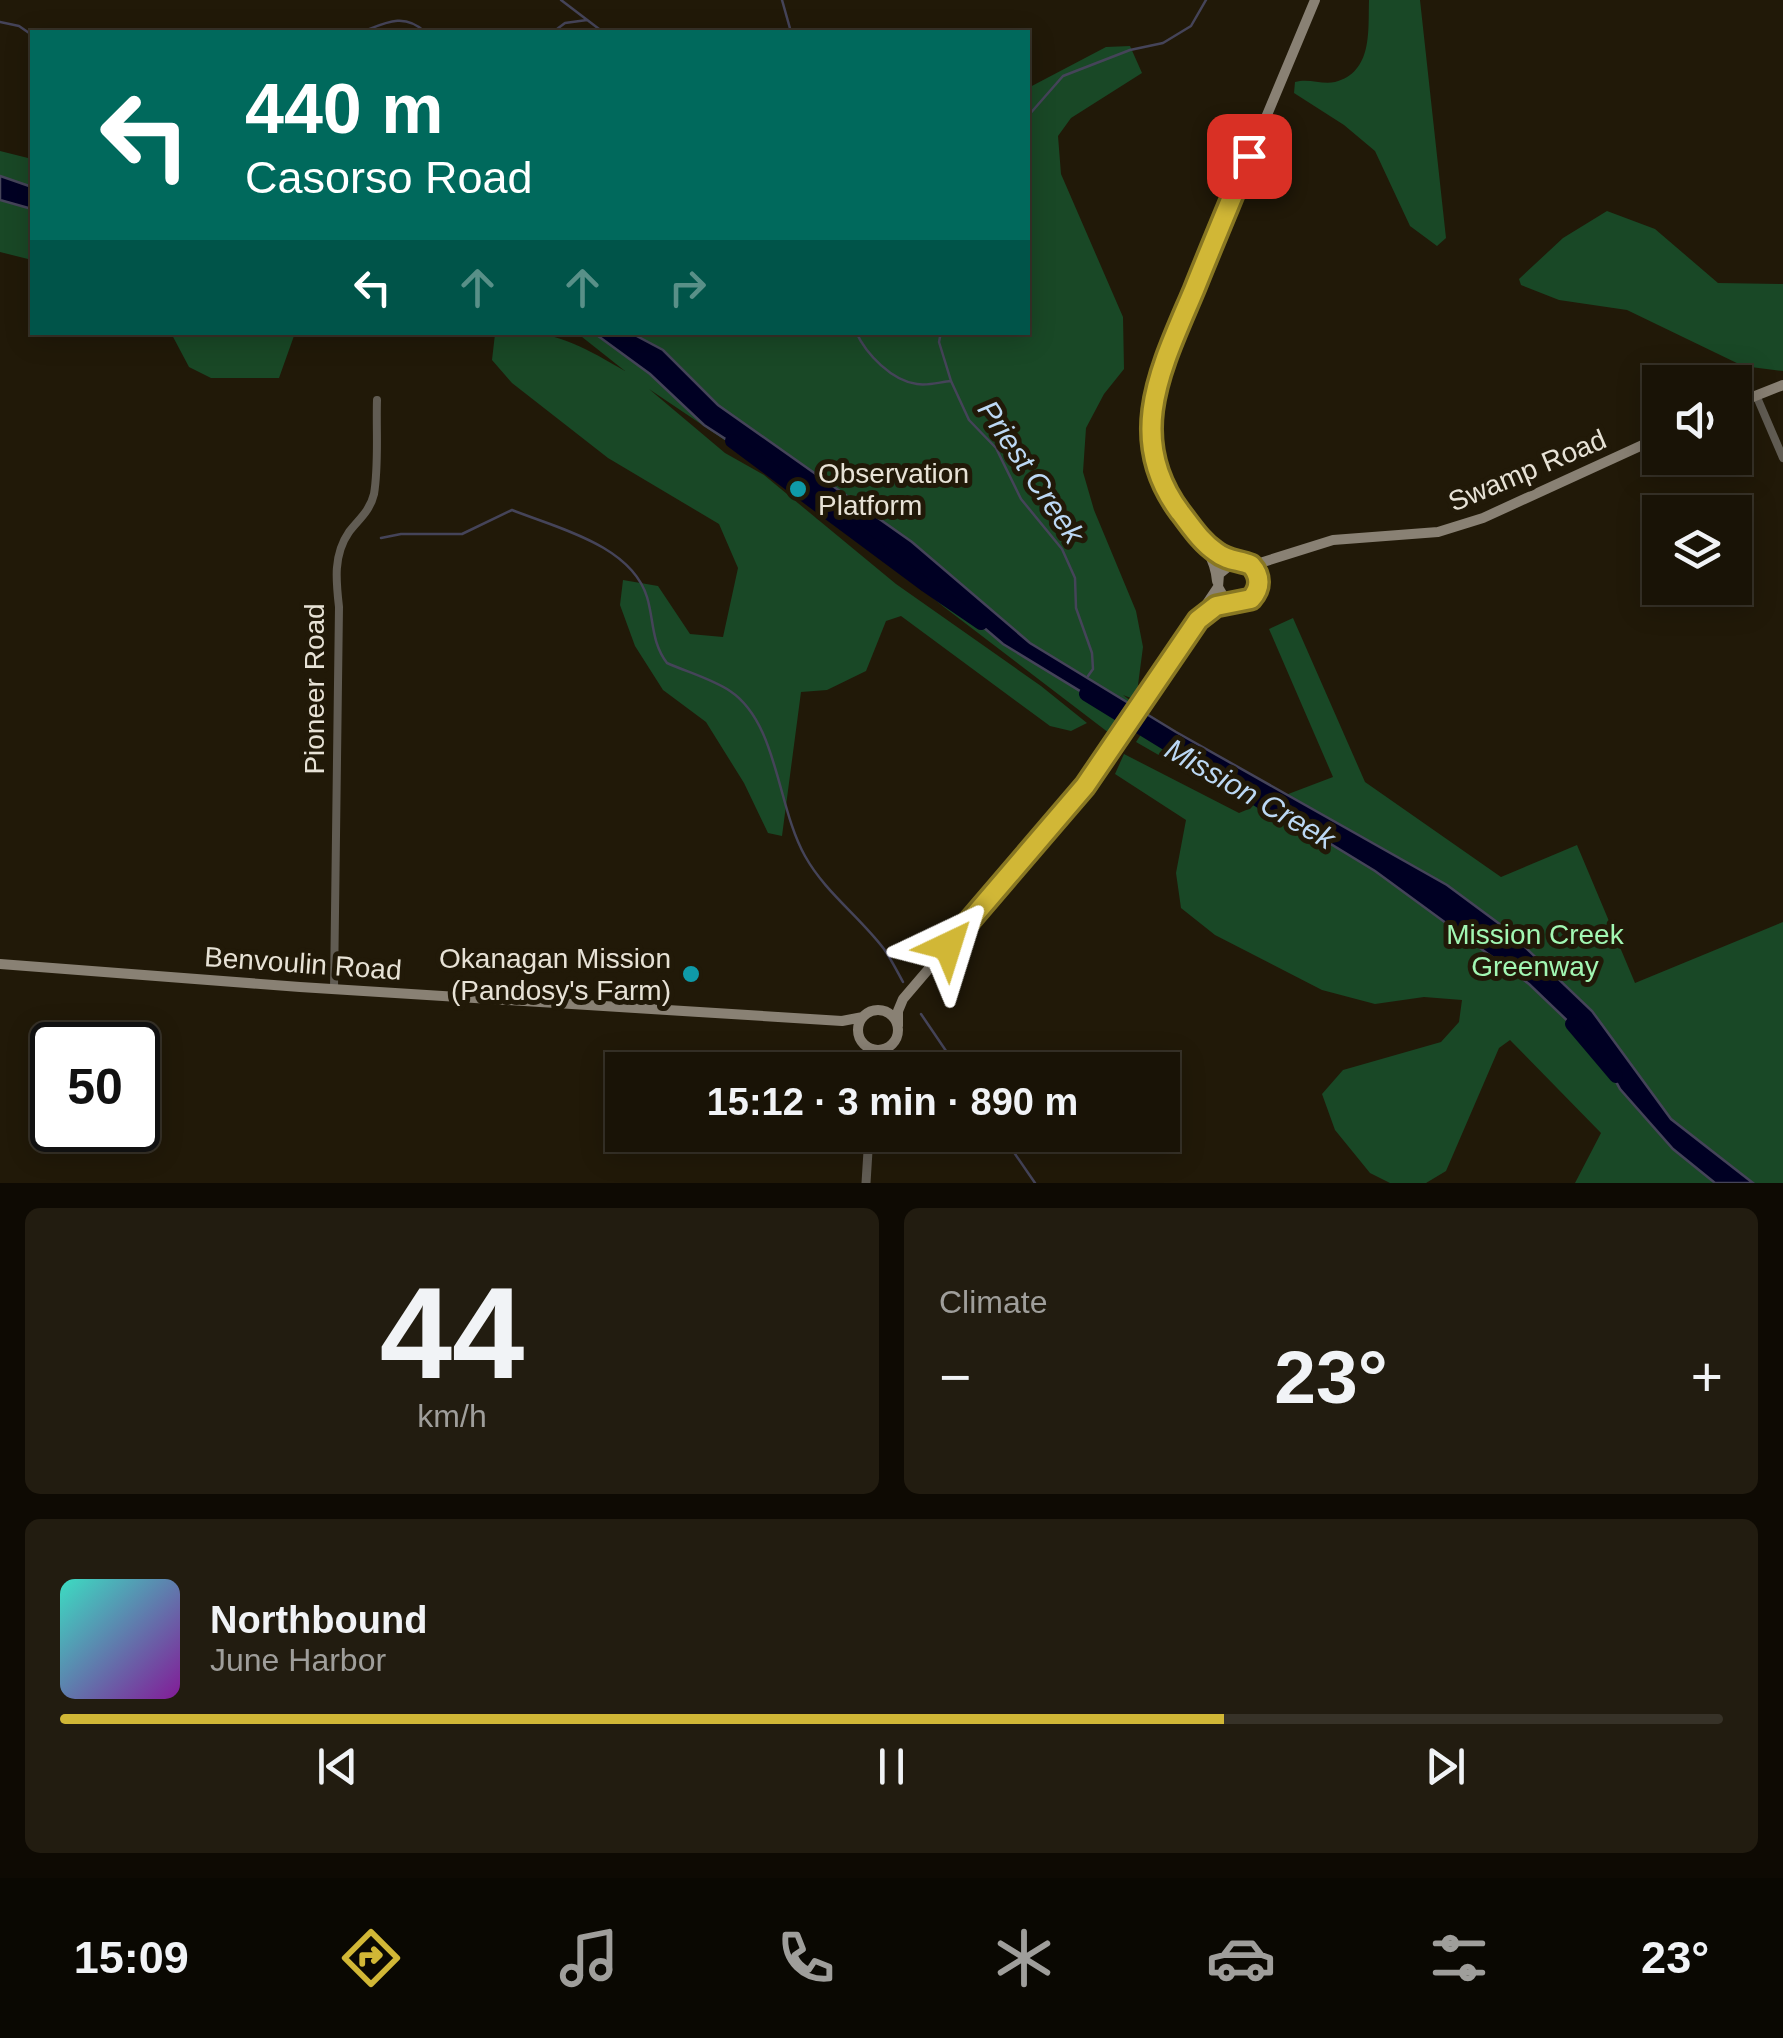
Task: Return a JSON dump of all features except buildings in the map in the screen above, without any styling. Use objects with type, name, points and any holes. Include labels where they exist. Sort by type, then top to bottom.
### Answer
[{"type":"main road","points":[[1198,620],[1216,606],[1251,599],[1258,588],[1255,570],[1215,552],[1170,499],[1154,461],[1151,424],[1160,371],[1315,0]]},
{"type":"main road","points":[[1752,397],[1783,385]]},
{"type":"main road","name":"Swamp Road","points":[[1240,562],[1260,562],[1333,540],[1438,532],[1483,518],[1642,445]]},
{"type":"main road","points":[[1198,535],[1216,566],[1218,584],[1232,602]]},
{"type":"main road","name":"Swamp Road","points":[[1258,588],[1265,574],[1292,554]]},
{"type":"main road","points":[[860,1036],[863,1017],[903,999],[1085,786],[1198,620],[1223,568],[1240,562]]},
{"type":"main road","name":"Benvoulin Road","points":[[0,964],[842,1020],[863,1017]]},
{"type":"main road","points":[[842,1020],[867,1046],[886,1048],[896,1039],[903,999]]},
{"type":"main road","points":[[880,1010],[892,1015],[898,1026]]},
{"type":"street","points":[[1756,395],[1783,458]]},
{"type":"street","name":"Pioneer Road","points":[[334,988],[339,607],[336,578],[339,552],[348,534],[368,511],[374,492],[377,400]]},
{"type":"street","points":[[867,1046],[869,1052]]},
{"type":"street","points":[[884,1052],[886,1048]]},
{"type":"street","points":[[866,1183],[868,1152]]},
{"type":"green space","points":[[1369,0],[1420,0],[1446,238],[1437,246],[1410,226],[1375,151],[1344,125],[1294,93],[1295,82],[1335,82],[1356,69],[1366,49]]},
{"type":"green space","points":[[1130,46],[1142,73],[1071,118],[1058,136],[1061,174],[1123,317],[1124,369],[1104,394],[1086,428],[1083,472],[1094,510],[1136,611],[1143,647],[1136,700],[1123,695],[1131,701],[1109,733],[805,494],[649,389],[725,453],[764,475],[896,584],[1087,723],[1071,731],[1050,726],[901,616],[886,621],[866,671],[827,690],[801,692],[782,836],[768,833],[744,783],[706,722],[663,690],[635,646],[620,605],[623,580],[658,586],[690,634],[723,637],[738,568],[719,524],[608,458],[512,383],[492,360],[495,335],[548,335],[594,353],[625,371],[580,335],[1030,335],[1030,87],[1106,47]]},
{"type":"green space","points":[[0,151],[30,158],[30,260],[0,252]]},
{"type":"green space","points":[[1607,211],[1655,229],[1718,283],[1783,284],[1783,371],[1741,365],[1627,310],[1559,300],[1521,285],[1519,279],[1563,238]]},
{"type":"green space","points":[[172,335],[294,335],[279,378],[211,378],[189,367]]},
{"type":"green space","name":"Mission Creek Greenway","points":[[1293,618],[1365,782],[1501,877],[1577,845],[1635,983],[1783,922],[1783,1183],[1575,1183],[1601,1133],[1510,1040],[1499,1048],[1446,1171],[1426,1183],[1390,1183],[1370,1173],[1335,1130],[1322,1094],[1343,1070],[1441,1042],[1459,1022],[1462,1000],[1424,997],[1375,1004],[1322,990],[1215,935],[1181,908],[1176,873],[1186,820],[1115,774],[1124,754],[1239,813],[1251,808],[1136,742],[1149,722],[1283,796],[1333,777],[1269,629]]},
{"type":"water","points":[[0,176],[30,186],[30,208],[0,200]]},
{"type":"water","name":"Mission Creek","points":[[597,335],[635,335],[663,350],[718,405],[912,542],[1030,643],[1176,732],[1447,885],[1505,928],[1592,1011],[1671,1119],[1753,1183],[1715,1183],[1673,1149],[1620,1089],[1600,1052],[1529,984],[1375,871],[1003,644],[935,586],[875,547],[815,497],[704,425],[650,374]]},
{"type":"waterway","points":[[561,0],[600,30]]},
{"type":"waterway","points":[[782,0],[790,30]]},
{"type":"waterway","name":"Priest Creek","points":[[1030,114],[1063,76],[1130,50],[1163,43],[1191,26],[1206,0]]},
{"type":"waterway","points":[[556,30],[565,23],[587,20]]},
{"type":"waterway","points":[[368,30],[402,21],[422,30]]},
{"type":"waterway","points":[[0,22],[19,26],[30,34]]},
{"type":"waterway","points":[[858,335],[873,357],[898,378],[921,384],[951,381]]},
{"type":"waterway","name":"Priest Creek","points":[[940,335],[951,381],[969,420],[996,448],[1021,499],[1062,549],[1075,578],[1076,608],[1092,653],[1093,669],[1088,676]]},
{"type":"waterway","name":"Mission Creek","points":[[732,441],[981,623]]},
{"type":"waterway","points":[[381,538],[401,534],[462,534],[512,510],[590,541],[625,564],[647,597],[655,639],[667,663],[730,691],[758,723],[805,856],[822,881],[884,949],[903,982]]},
{"type":"waterway","name":"Mission Creek","points":[[1086,694],[1276,811]]},
{"type":"waterway","points":[[921,1014],[947,1052]]},
{"type":"waterway","name":"Mission Creek","points":[[1572,1024],[1616,1076]]},
{"type":"waterway","points":[[1014,1152],[1035,1183]]},
{"type":"place","name":"Observation Platform","points":[[798,489]]},
{"type":"place","name":"Okanagan Mission (Pandosy's Farm)","points":[[691,974]]},
{"type":"route","points":[[948,946],[1085,786],[1198,620],[1216,606],[1245,602],[1256,594],[1258,576],[1251,565],[1215,552],[1170,499],[1154,461],[1151,424],[1160,371],[1249,156]]}]
